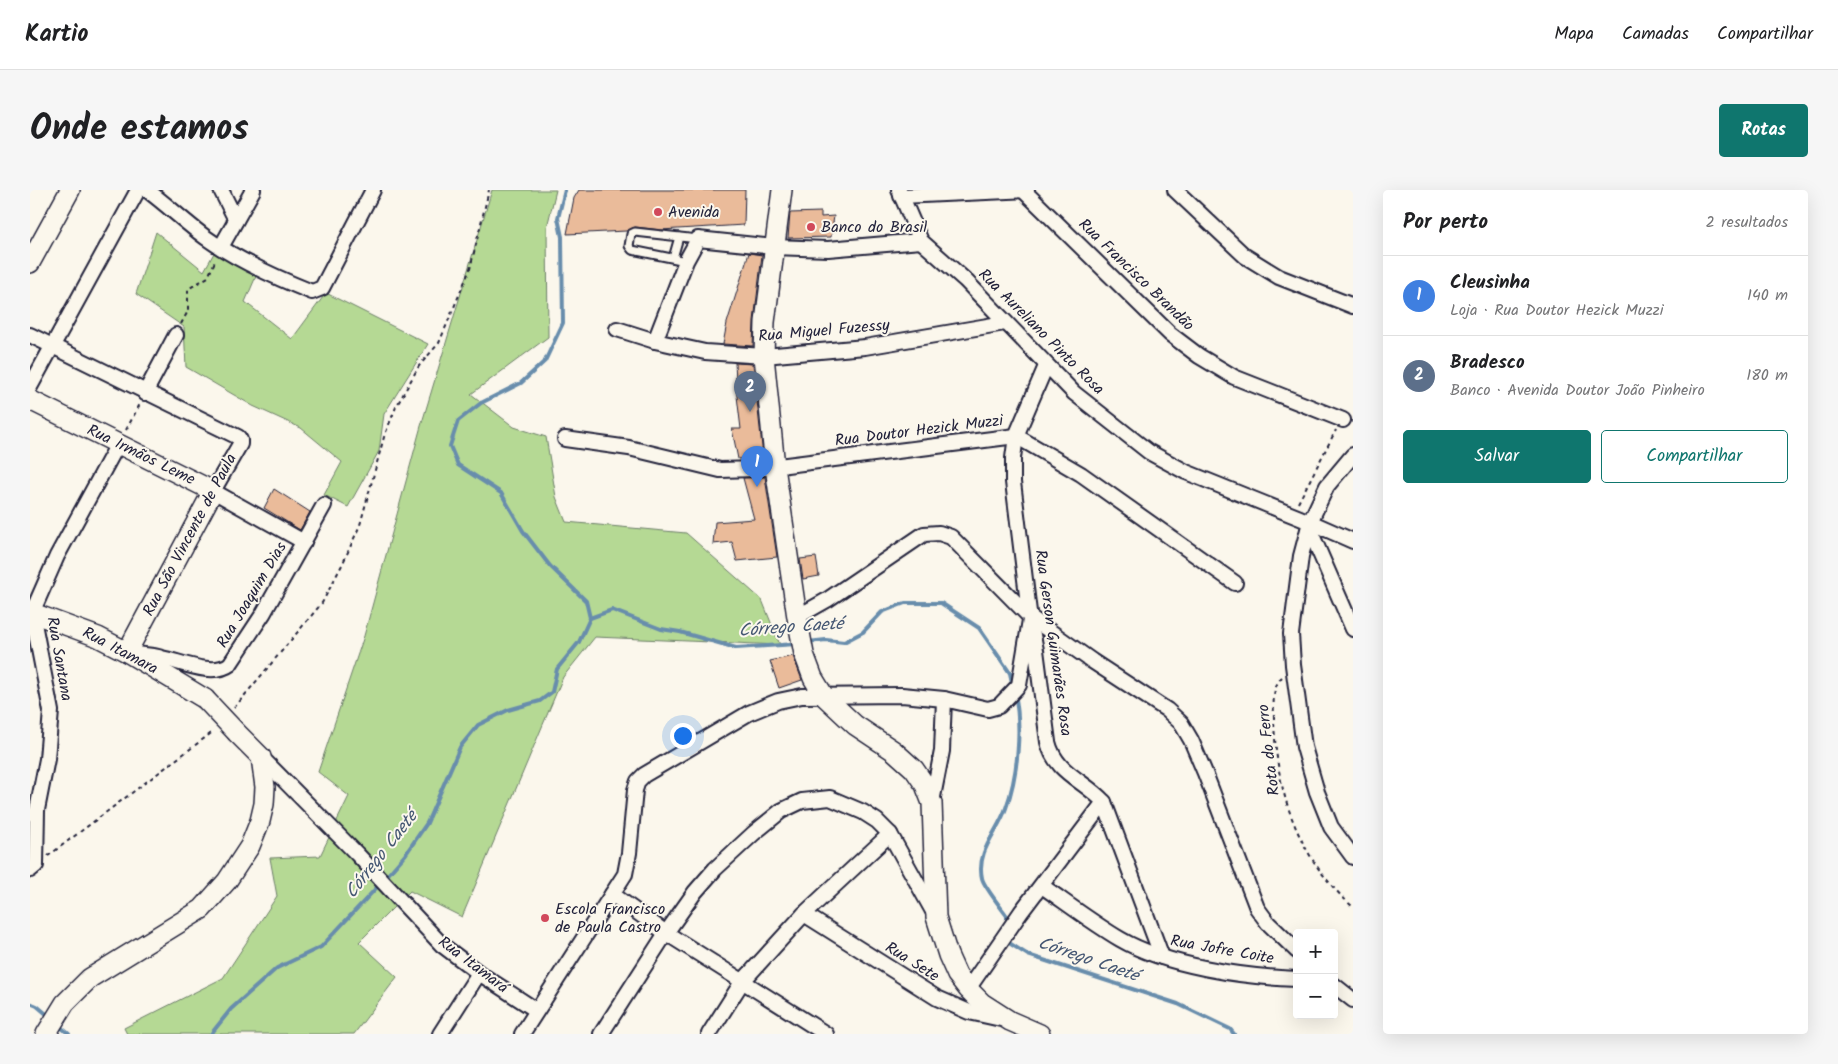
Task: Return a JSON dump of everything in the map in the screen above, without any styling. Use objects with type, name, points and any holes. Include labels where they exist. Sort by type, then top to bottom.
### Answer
[{"type":"street","points":[[30,263],[70,190]]},
{"type":"street","points":[[30,387],[138,190]]},
{"type":"street","points":[[148,190],[205,237],[221,247],[285,281],[312,292],[322,288],[373,190]]},
{"type":"street","points":[[221,190],[236,220]]},
{"type":"street","points":[[221,247],[252,190]]},
{"type":"street","points":[[782,190],[764,322],[764,356],[775,466],[797,619],[804,654],[813,678],[824,696],[855,725],[894,751],[914,769],[925,785],[932,803]]},
{"type":"street","points":[[900,193],[1025,190]]},
{"type":"street","name":"Rua Francisco Brandão","points":[[1025,190],[1170,334],[1199,356],[1234,377],[1343,420]]},
{"type":"street","points":[[1175,190],[1245,256],[1279,277],[1353,306]]},
{"type":"street","name":"Rua Aureliano Pinto Rosa","points":[[900,193],[921,241],[965,280],[1074,393],[1149,452],[1186,472],[1292,514],[1309,525],[1353,542]]},
{"type":"street","points":[[655,341],[679,260],[698,239],[774,247],[828,249],[921,241]]},
{"type":"street","name":"Rua Miguel Fuzessy","points":[[617,329],[655,341],[705,352],[764,356],[865,347],[1005,322]]},
{"type":"street","name":"Rua São Vincente de Paula","points":[[30,335],[238,437],[240,440],[240,444],[213,491],[128,653]]},
{"type":"street","points":[[145,393],[176,335]]},
{"type":"street","name":"Rua Gerson Guimarães Rosa","points":[[1046,366],[1016,436],[1013,458],[1013,482],[1030,619],[1051,752],[1058,764],[1069,775],[1097,794],[1104,802],[1162,957]]},
{"type":"street","name":"Rua Irmãos Leme","points":[[30,400],[213,491],[304,542]]},
{"type":"street","name":"Rua Doutor Hezick Muzzi","points":[[565,439],[630,448],[720,470],[755,469],[1016,436],[1081,474],[1235,583]]},
{"type":"street","name":"Rua Santana","points":[[33,867],[33,844],[37,810],[47,759],[51,711],[31,613],[57,556],[118,444]]},
{"type":"street","points":[[1353,455],[1327,486],[1309,525],[1301,556],[1292,634],[1293,665],[1304,747],[1317,792],[1331,827],[1353,857]]},
{"type":"street","name":"Rua Joaquim Dias","points":[[128,653],[160,657],[196,668],[226,668],[263,614],[324,505]]},
{"type":"street","points":[[1309,525],[1353,629]]},
{"type":"street","points":[[797,619],[924,534],[939,533],[951,538],[1030,619],[1167,710],[1181,723],[1192,740],[1257,908],[1268,923],[1293,947]]},
{"type":"street","name":"Rua Itamara","points":[[31,613],[90,633],[128,653],[205,699],[261,757]]},
{"type":"street","points":[[522,1034],[625,874],[628,866],[635,790],[638,782],[644,775],[749,713],[778,701],[802,696],[902,695],[944,699],[988,709],[999,706],[1018,688],[1030,619]]},
{"type":"street","points":[[936,917],[932,803],[942,752],[944,699]]},
{"type":"street","points":[[47,1033],[65,1003],[90,978],[202,909],[227,881],[250,846],[260,820],[264,804],[265,787],[261,757]]},
{"type":"street","name":"Rua Itamará","points":[[261,757],[357,854],[442,945],[479,973],[536,1010]]},
{"type":"street","points":[[601,1034],[666,933],[695,892],[715,869],[781,811],[802,801],[830,798],[863,812],[877,821],[890,834],[936,917],[948,955],[957,975],[968,989],[982,1003],[1010,1021],[1040,1034]]},
{"type":"street","points":[[968,989],[1021,912],[1104,802]]},
{"type":"street","points":[[709,1034],[742,982],[804,914],[890,834]]},
{"type":"street","name":"Rua Jofre Coite","points":[[1042,886],[1121,940],[1162,957],[1186,964],[1243,974],[1293,979]]},
{"type":"street","points":[[612,894],[666,933],[822,1033]]},
{"type":"street","name":"Rua Sete","points":[[804,914],[951,1005],[969,1012],[1010,1021]]},
{"type":"street","points":[[440,1034],[479,973]]},
{"type":"street","points":[[1338,988],[1353,1000]]},
{"type":"lane","points":[[679,237],[679,260],[632,250],[629,246],[631,236],[635,232],[698,239]]},
{"type":"path","points":[[176,335],[188,311],[188,289],[208,277],[221,247]]},
{"type":"path","points":[[118,444],[145,393]]},
{"type":"path","points":[[1292,514],[1328,444],[1343,420]]},
{"type":"path","name":"Rota do Ferro","points":[[1293,665],[1276,682],[1274,694],[1275,730],[1280,778],[1290,815],[1302,842],[1317,868],[1353,907]]},
{"type":"green space","points":[[492,190],[556,190],[547,227],[548,337],[471,394],[514,427],[546,437],[556,497],[566,522],[686,533],[762,600],[780,645],[595,637],[563,677],[462,917],[410,891],[359,942],[397,977],[354,1034],[127,1034],[124,1028],[223,978],[277,896],[270,858],[320,856],[349,796],[318,772],[364,636],[421,426]]},
{"type":"green space","points":[[156,232],[204,271],[214,253],[257,274],[245,302],[292,339],[326,293],[428,344],[384,414],[379,451],[348,507],[324,495],[342,462],[301,428],[253,406],[186,367],[184,327],[136,294]]},
{"type":"building","name":"Avenida","points":[[579,190],[745,190],[744,225],[661,230],[635,227],[626,231],[567,234],[574,198]]},
{"type":"building","name":"Banco do Brasil","points":[[821,212],[821,217],[834,216],[831,237],[788,238],[790,213]]},
{"type":"building","points":[[749,253],[762,255],[753,346],[723,344],[727,323]]},
{"type":"building","points":[[735,363],[753,364],[763,456],[738,459],[732,429],[741,429]]},
{"type":"building","points":[[765,477],[777,557],[737,561],[732,542],[713,544],[715,522],[754,519],[743,478]]},
{"type":"building","points":[[274,489],[310,512],[300,530],[264,508]]},
{"type":"building","points":[[816,557],[819,576],[803,579],[800,559]]},
{"type":"building","points":[[793,656],[802,680],[779,688],[770,661]]},
{"type":"waterway","points":[[565,190],[558,218],[562,237],[563,323],[545,361],[521,383],[481,403],[458,421],[450,446],[458,465],[501,493],[523,531],[550,566],[586,601],[590,618]]},
{"type":"waterway","name":"Córrego Caeté","points":[[808,642],[826,640],[844,642],[863,632],[882,612],[905,603],[941,603],[979,628],[1010,673],[1013,687]]},
{"type":"waterway","name":"Córrego Caeté","points":[[385,878],[405,855],[427,823],[460,747],[478,725],[508,710],[540,701],[552,692],[557,669],[579,642],[590,618],[612,610],[661,629],[680,632],[736,648],[796,644]]},
{"type":"waterway","name":"Córrego Caeté","points":[[1007,924],[1007,916],[983,881],[981,868],[985,850],[1006,808],[1016,766],[1018,722],[1015,694]]},
{"type":"waterway","name":"Córrego Caeté","points":[[211,1034],[231,1009],[277,968],[321,947],[380,884]]},
{"type":"waterway","name":"Córrego Caeté","points":[[1006,938],[1006,941],[1028,955],[1178,1004],[1230,1029],[1234,1034]]},
{"type":"waterway","name":"Córrego Caeté","points":[[30,1003],[37,1006],[50,1017]]},
{"type":"waterway","name":"Córrego Caeté","points":[[57,1024],[69,1034]]},
{"type":"place","name":"Avenida","points":[[658,212]]},
{"type":"place","name":"Banco do Brasil","points":[[811,227]]},
{"type":"place","name":"Bradesco","points":[[750,412]]},
{"type":"place","name":"Cleusinha","points":[[757,487]]},
{"type":"place","name":"Escola Francisco de Paula Castro","points":[[545,918]]}]
